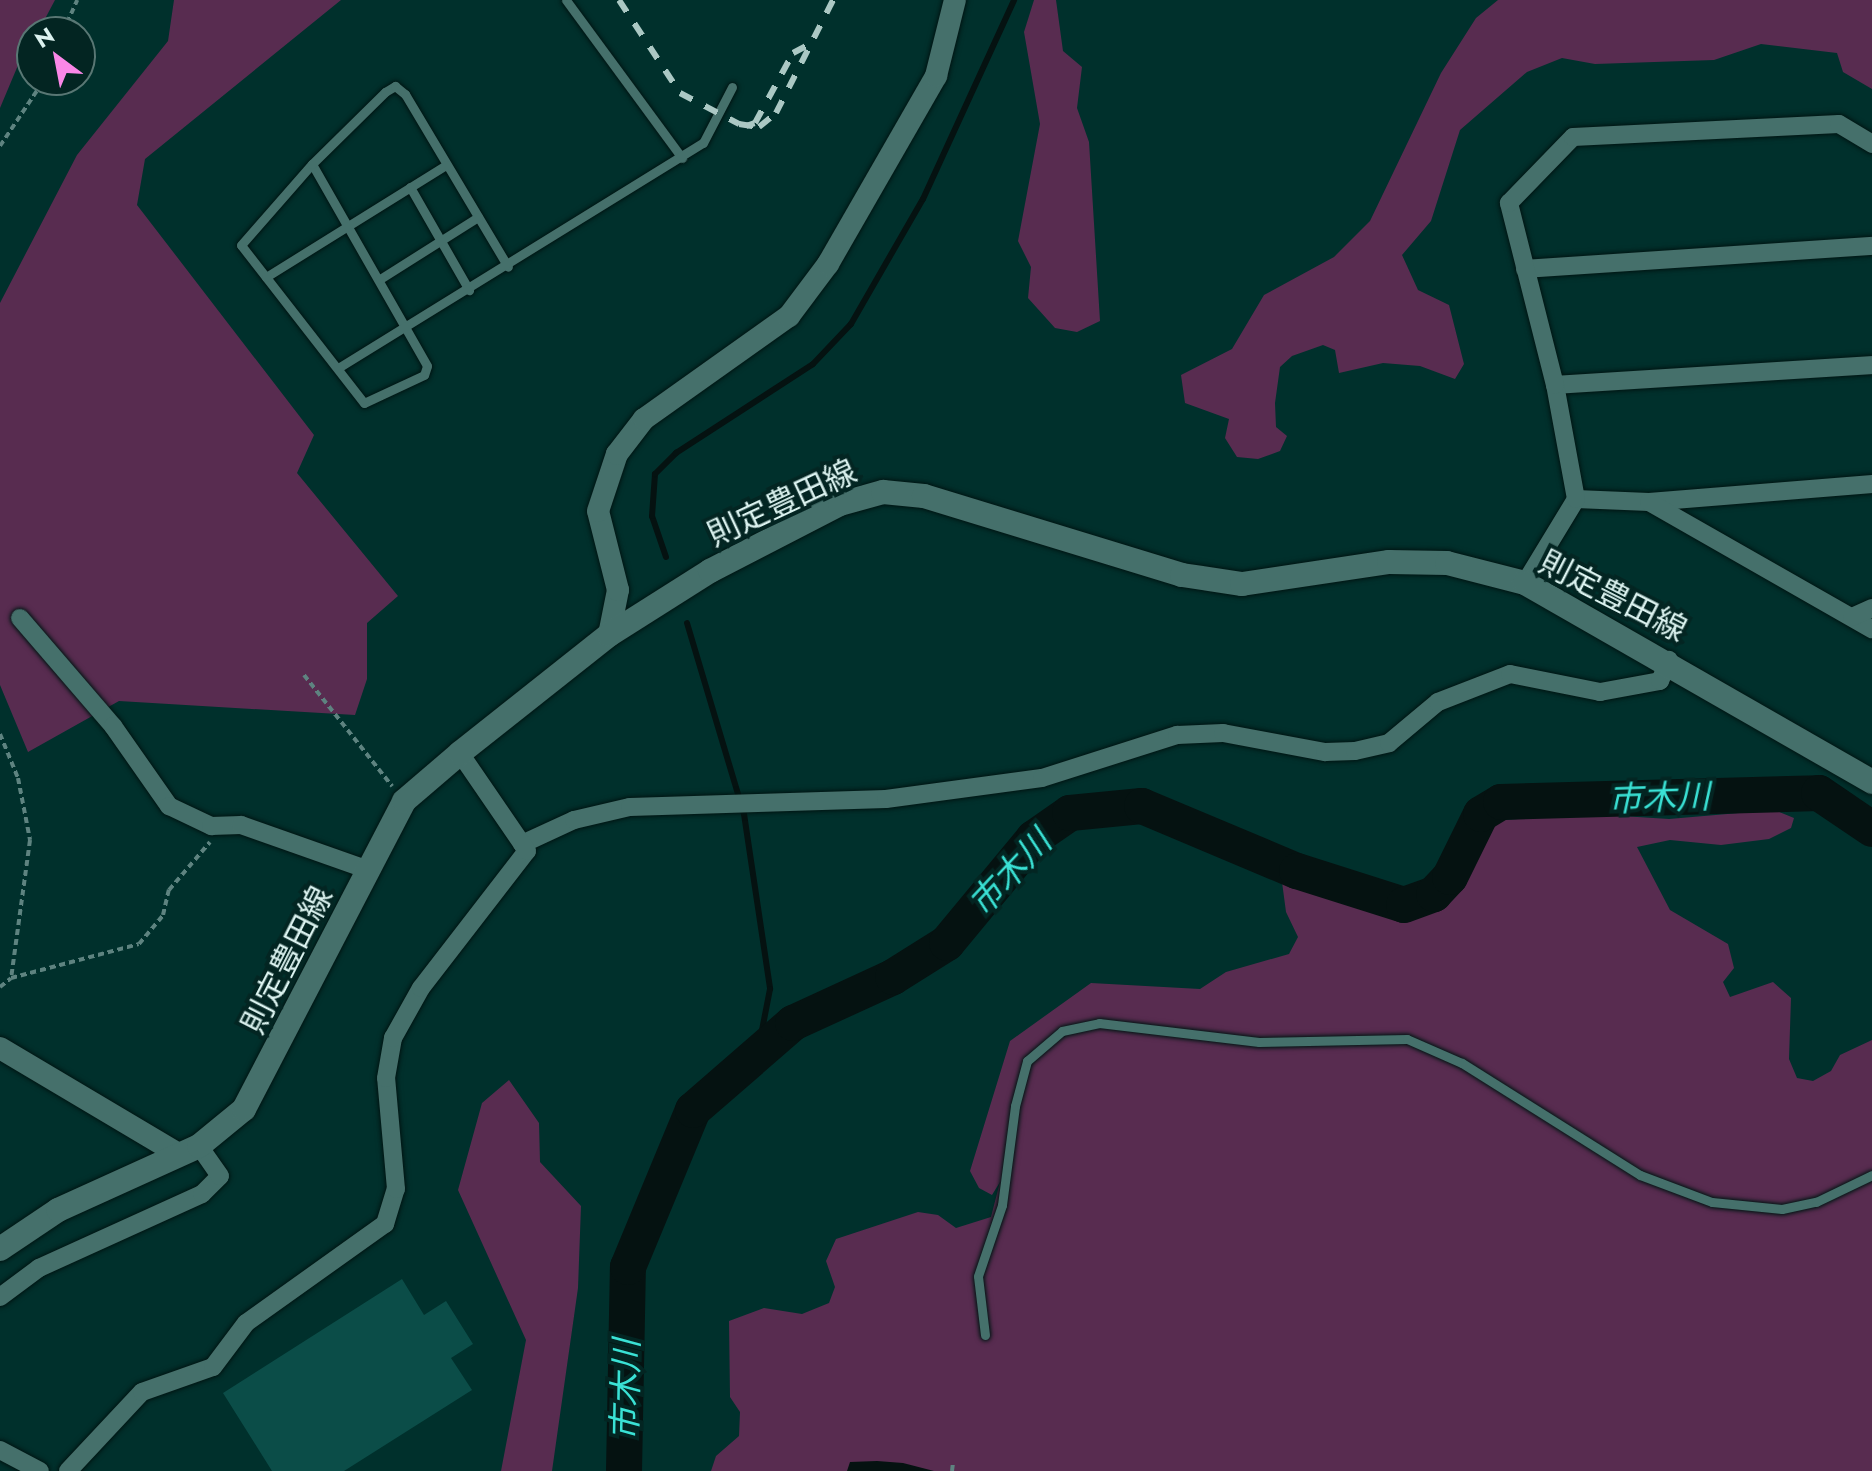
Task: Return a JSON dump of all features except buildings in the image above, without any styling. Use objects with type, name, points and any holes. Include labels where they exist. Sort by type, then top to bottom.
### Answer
[{"type":"main road","name":"則定豊田線","points":[[0,1249],[58,1210],[190,1150],[244,1109],[404,801],[609,635],[710,571],[840,504],[883,492],[924,496],[1182,575],[1242,584],[1389,562],[1447,563],[1525,583],[1669,660],[1872,782]]},
{"type":"street","points":[[609,635],[618,590],[598,511],[617,454],[644,419],[789,316],[828,264],[936,76],[955,0]]},
{"type":"street","points":[[1525,583],[1576,499],[1555,385],[1509,203],[1573,137],[1839,124],[1872,144]]},
{"type":"street","points":[[1525,269],[1872,246]]},
{"type":"street","points":[[1555,385],[1872,365]]},
{"type":"street","points":[[1576,499],[1649,502],[1872,484]]},
{"type":"street","points":[[1649,502],[1872,629]]},
{"type":"street","points":[[1852,617],[1872,608]]},
{"type":"street","points":[[20,618],[113,726],[169,806],[211,826],[241,825],[369,870]]},
{"type":"street","points":[[522,844],[574,820],[685,804],[949,793],[1042,778],[1177,735],[1223,733],[1325,752],[1355,751],[1389,743],[1438,702],[1510,674],[1600,692],[1660,681],[1669,660]]},
{"type":"street","points":[[68,1471],[142,1392],[213,1367],[246,1323],[385,1224],[396,1189],[386,1078],[393,1038],[421,988],[527,851],[460,753]]},
{"type":"street","points":[[0,1048],[190,1150],[220,1176],[202,1194],[39,1268],[0,1297]]},
{"type":"street","points":[[0,1450],[40,1471]]},
{"type":"lane","points":[[566,0],[682,158]]},
{"type":"lane","points":[[312,164],[427,366],[424,375],[373,404],[364,403],[245,251],[244,238],[312,164],[395,86],[508,267]]},
{"type":"lane","points":[[338,368],[682,158],[703,143],[732,87]]},
{"type":"lane","points":[[266,277],[446,165]]},
{"type":"lane","points":[[410,187],[469,290]]},
{"type":"lane","points":[[380,279],[478,217]]},
{"type":"lane","points":[[985,1335],[978,1276],[1002,1205],[1015,1106],[1027,1061],[1062,1031],[1099,1023],[1259,1042],[1407,1039],[1462,1063],[1640,1175],[1712,1202],[1782,1209],[1816,1202],[1872,1175]]},
{"type":"path","points":[[0,146],[33,96]]},
{"type":"path","points":[[304,675],[404,801]]},
{"type":"path","points":[[0,734],[18,778],[30,840],[11,978]]},
{"type":"path","points":[[0,987],[11,978],[139,944],[163,915],[169,890],[190,862],[241,825]]},
{"type":"path","points":[[952,1471],[953,1463]]},
{"type":"shaded area","points":[[0,0],[55,0],[46,16],[16,16],[16,70],[0,108]]},
{"type":"shaded area","points":[[174,0],[341,0],[145,159],[137,205],[314,435],[297,473],[398,596],[367,623],[367,679],[355,715],[119,701],[28,752],[0,685],[0,303],[77,155],[168,41]]},
{"type":"shaded area","points":[[1034,0],[1056,0],[1063,51],[1082,67],[1077,108],[1089,142],[1100,321],[1077,332],[1055,328],[1028,298],[1031,267],[1018,241],[1040,124],[1024,32]]},
{"type":"shaded area","points":[[1498,0],[1872,0],[1872,89],[1843,72],[1837,53],[1761,44],[1714,60],[1595,64],[1562,58],[1527,72],[1460,130],[1431,221],[1402,255],[1418,290],[1449,305],[1464,364],[1455,379],[1420,366],[1383,363],[1339,373],[1335,350],[1323,345],[1292,356],[1280,367],[1275,403],[1276,427],[1287,436],[1280,451],[1258,459],[1237,457],[1225,438],[1229,419],[1185,403],[1181,375],[1232,349],[1264,295],[1334,257],[1370,221],[1441,73],[1476,18]]},
{"type":"shaded area","points":[[1493,810],[1504,820],[1590,814],[1669,819],[1774,810],[1794,818],[1791,828],[1769,839],[1721,845],[1670,840],[1637,847],[1670,910],[1728,944],[1734,968],[1723,982],[1730,997],[1773,982],[1791,998],[1789,1059],[1797,1078],[1813,1081],[1831,1071],[1840,1055],[1872,1040],[1872,1471],[711,1471],[716,1456],[739,1436],[740,1412],[730,1397],[729,1321],[764,1308],[802,1314],[829,1303],[835,1287],[826,1261],[836,1239],[918,1212],[938,1215],[956,1228],[991,1217],[1000,1182],[992,1195],[979,1188],[970,1171],[1010,1041],[1091,983],[1200,989],[1226,972],[1289,954],[1298,937],[1286,912],[1282,882],[1293,878],[1397,910],[1424,906],[1453,882],[1475,829]]},
{"type":"shaded area","points":[[509,1080],[539,1123],[540,1162],[581,1206],[578,1288],[552,1471],[501,1471],[526,1340],[458,1190],[482,1103]]},
{"type":"shaded area","points":[[850,1462],[903,1463],[934,1471],[847,1471]]},
{"type":"waterway","points":[[666,557],[652,516],[655,474],[676,453],[813,364],[851,324],[923,199],[1014,0]]},
{"type":"waterway","points":[[687,623],[744,814],[770,989],[756,1061]]},
{"type":"waterway","name":"市木川","points":[[624,1471],[628,1267],[693,1110],[793,1023],[893,977],[947,943],[1034,838],[1070,813],[1142,806],[1297,871],[1404,905],[1434,894],[1450,877],[1481,814],[1501,802],[1819,793],[1872,829]]},
{"type":"railway","points":[[619,0],[680,93],[739,124],[759,127],[776,113],[833,0]]},
{"type":"railway","points":[[746,126],[755,123],[793,53],[814,42]]}]
